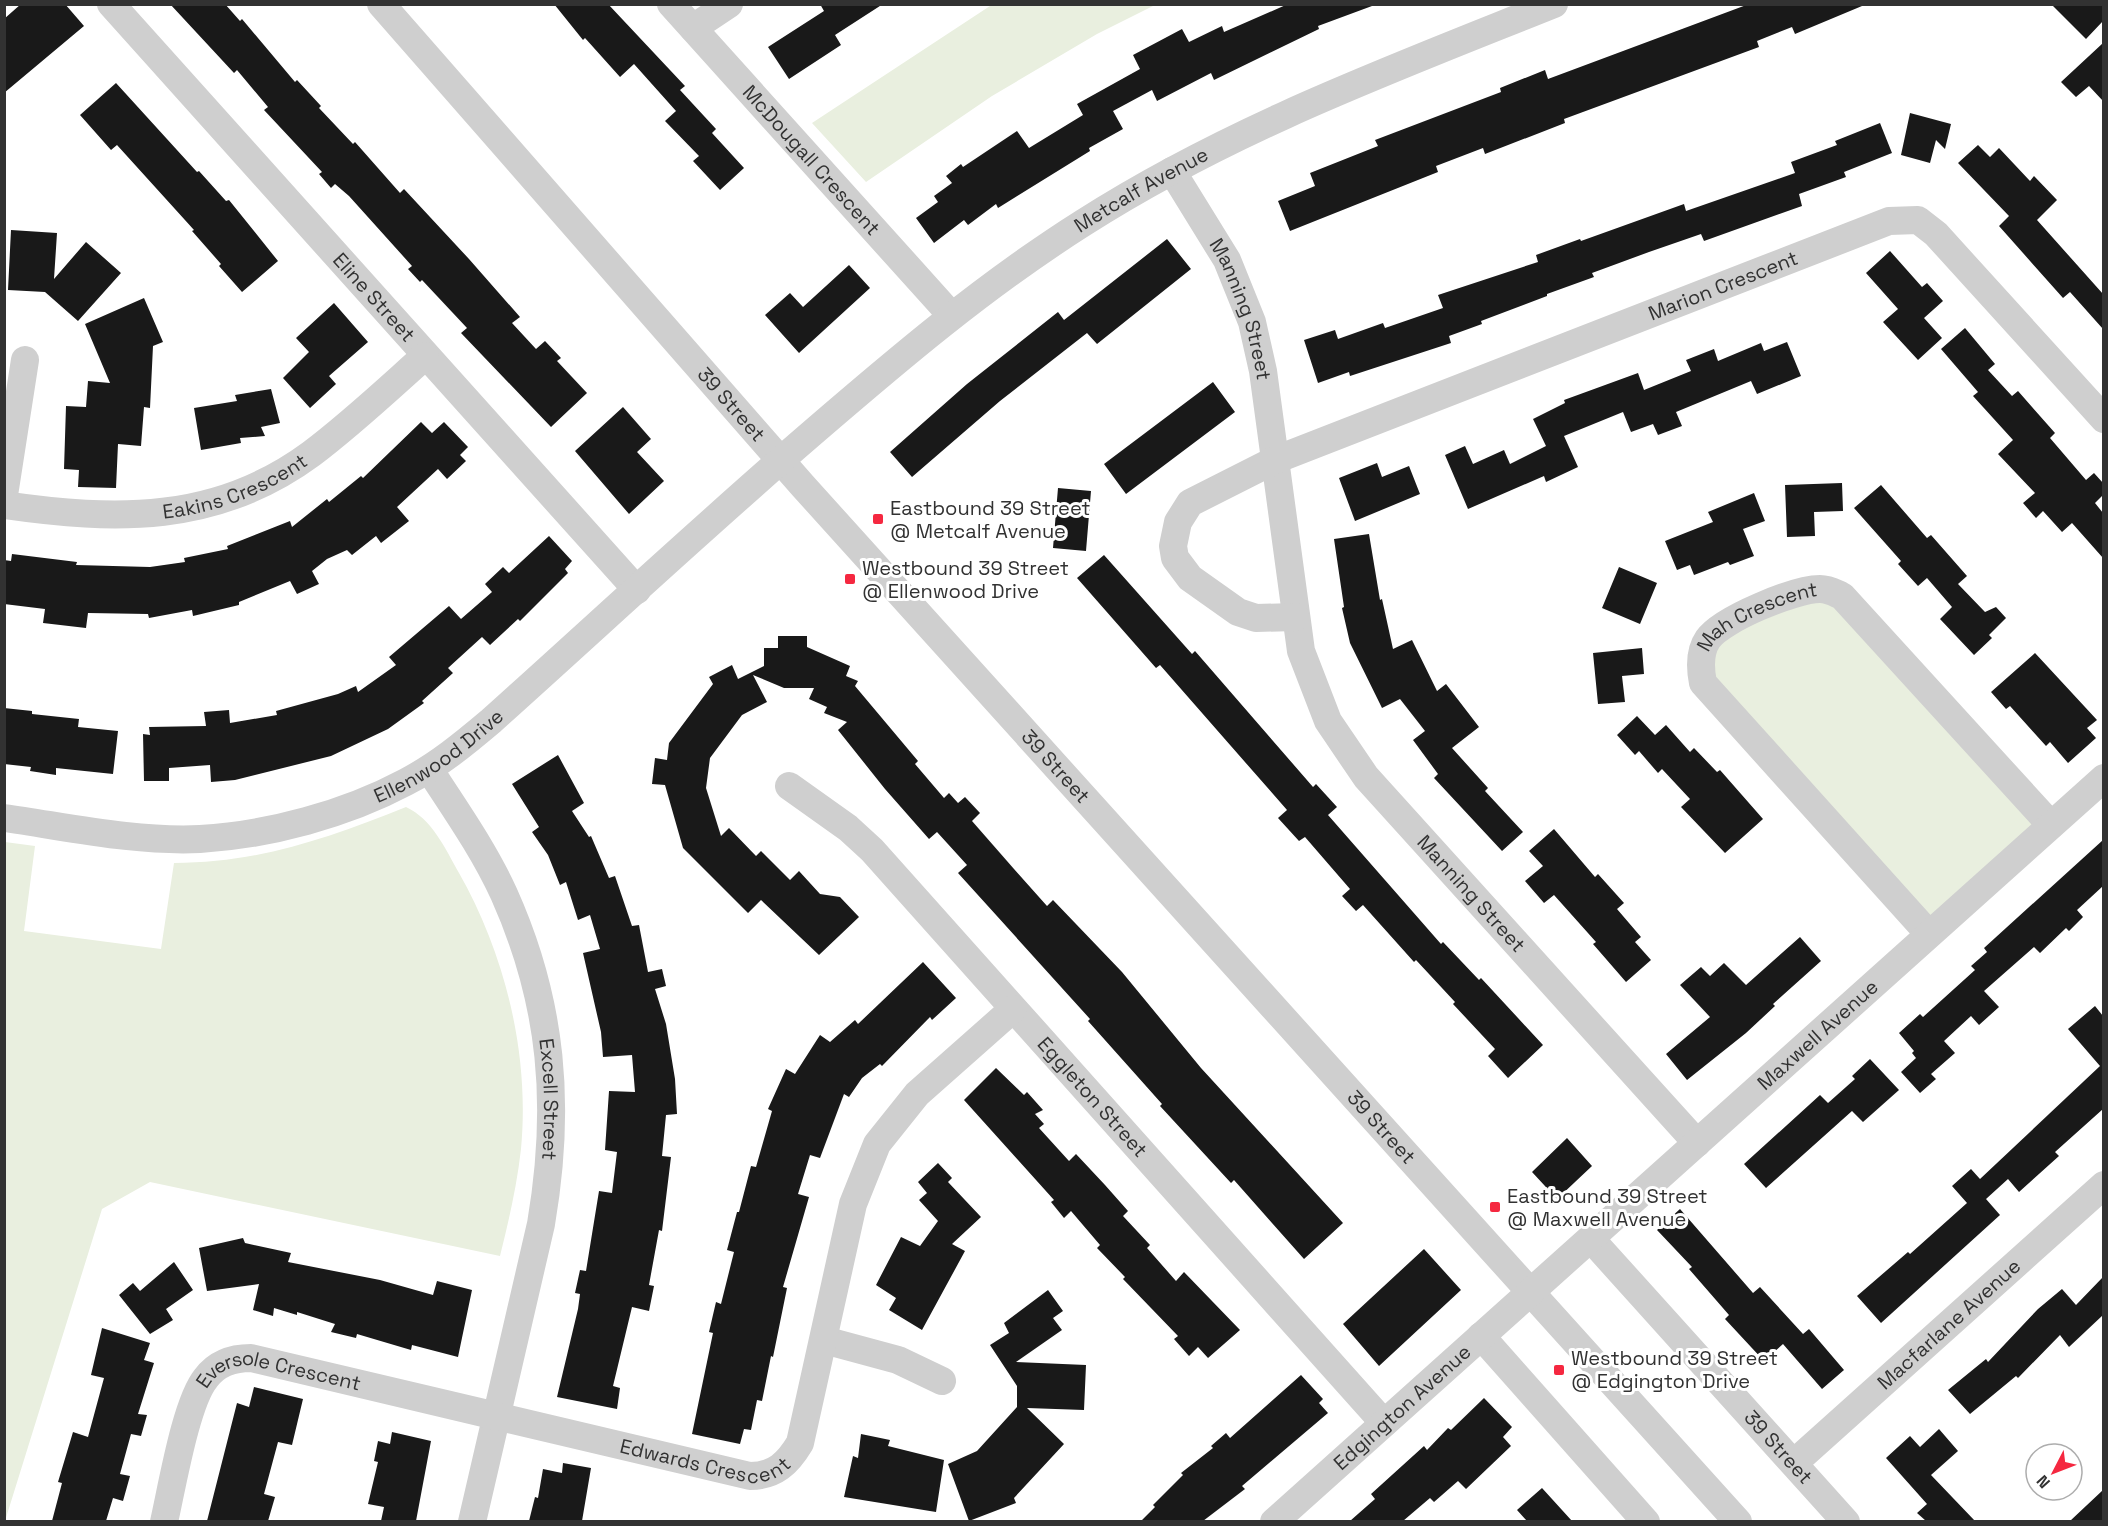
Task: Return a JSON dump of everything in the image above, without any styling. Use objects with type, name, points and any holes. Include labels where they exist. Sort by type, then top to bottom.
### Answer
[{"type":"street","name":"Eline Street","points":[[111,4],[637,590]]},
{"type":"street","name":"39 Street","points":[[381,4],[780,460],[1738,1521]]},
{"type":"street","name":"McDougall Crescent","points":[[671,4],[951,315]]},
{"type":"street","points":[[693,28],[729,4]]},
{"type":"street","name":"Metcalf Avenue","points":[[780,460],[951,315],[1083,223],[1172,171],[1254,128],[1329,94],[1554,4]]},
{"type":"street","name":"Manning Street","points":[[1172,171],[1227,260],[1249,312],[1263,371],[1301,651],[1311,682],[1328,721],[1351,758],[1696,1143]]},
{"type":"street","name":"Marion Crescent","points":[[1275,460],[1889,221],[1910,219],[1918,220],[1936,234],[2103,419]]},
{"type":"street","name":"Eakins Crescent","points":[[4,506],[87,516],[126,516],[198,507],[228,497],[287,470],[310,455],[425,356]]},
{"type":"street","points":[[4,495],[25,360]]},
{"type":"street","name":"Ellenwood Drive","points":[[4,818],[134,835],[201,839],[285,825],[327,814],[386,792],[429,769],[491,721],[780,460]]},
{"type":"street","points":[[1275,460],[1190,503],[1178,522],[1173,546],[1175,558],[1190,578],[1238,612],[1256,618],[1295,617]]},
{"type":"street","name":"Mah Crescent","points":[[1929,934],[1703,683],[1700,668],[1701,655],[1706,641],[1715,630],[1726,622],[1797,593],[1821,589],[1842,596],[2051,825]]},
{"type":"street","name":"Excell Street","points":[[429,769],[486,859],[504,894],[538,990],[550,1048],[553,1106],[550,1174],[541,1224],[472,1521]]},
{"type":"street","name":"Maxwell Avenue","points":[[1531,1291],[2103,778]]},
{"type":"street","name":"Eggleton Street","points":[[789,786],[848,828],[872,850],[1384,1423]]},
{"type":"street","name":"Edwards Crescent","points":[[497,1416],[750,1476],[762,1476],[783,1466],[800,1443],[853,1204],[877,1144],[917,1094],[1013,1009]]},
{"type":"street","name":"Macfarlane Avenue","points":[[1794,1463],[2103,1185]]},
{"type":"street","name":"39 Street","points":[[1591,1239],[1846,1521]]},
{"type":"street","name":"Edgington Avenue","points":[[1274,1521],[1531,1291]]},
{"type":"street","points":[[1481,1336],[1646,1521]]},
{"type":"street","points":[[824,1340],[898,1360],[942,1381]]},
{"type":"street","name":"Eversole Crescent","points":[[164,1521],[194,1398],[216,1367],[238,1358],[251,1358],[497,1416]]},
{"type":"green space","points":[[993,4],[1155,5],[1097,34],[992,96],[866,182],[812,123]]},
{"type":"green space","points":[[1821,589],[2051,825],[1929,934],[1711,694],[1706,641]]},
{"type":"green space","points":[[406,807],[431,827],[459,873],[489,937],[511,1006],[522,1077],[523,1113],[517,1176],[500,1256],[150,1182],[102,1209],[5,1521],[5,842],[35,846],[24,931],[161,949],[174,863],[235,859],[293,847]]},
{"type":"building","points":[[21,4],[65,4],[84,26],[4,93],[4,19]]},
{"type":"building","points":[[170,4],[225,4],[240,21],[242,19],[295,82],[297,80],[321,106],[319,108],[353,144],[355,142],[400,193],[404,189],[469,259],[520,317],[512,323],[536,349],[545,341],[561,358],[557,361],[587,393],[551,427],[461,333],[467,328],[422,280],[420,282],[408,269],[412,266],[349,196],[335,184],[331,188],[319,174],[322,172],[264,110],[268,107],[237,70],[234,73]]},
{"type":"building","points":[[554,4],[608,4],[685,86],[680,90],[716,129],[712,133],[744,168],[720,190],[693,161],[699,156],[665,121],[676,111],[634,64],[620,77],[585,38],[583,40]]},
{"type":"building","points":[[820,4],[883,4],[835,35],[841,45],[789,79],[768,47],[824,11]]},
{"type":"building","points":[[1288,4],[1372,6],[1318,26],[1319,29],[1214,80],[1211,73],[1157,101],[1152,90],[1113,111],[1123,129],[1089,148],[1090,151],[998,208],[996,204],[968,225],[964,220],[934,243],[916,218],[938,202],[934,196],[952,183],[946,176],[961,164],[963,167],[1017,131],[1029,148],[1083,115],[1077,104],[1140,69],[1133,55],[1182,29],[1189,42],[1222,26],[1224,32]]},
{"type":"building","points":[[1749,4],[1862,6],[1795,34],[1792,27],[1757,41],[1759,47],[1564,119],[1565,123],[1485,154],[1483,148],[1436,166],[1438,172],[1290,231],[1278,201],[1315,186],[1310,173],[1378,146],[1375,140],[1501,92],[1500,88],[1545,70],[1548,79]]},
{"type":"building","points":[[2051,4],[2103,4],[2103,21],[2086,39]]},
{"type":"building","points":[[2103,43],[2103,101],[2089,86],[2076,97],[2061,82]]},
{"type":"building","points":[[116,83],[197,172],[199,171],[226,201],[229,200],[278,261],[242,292],[219,266],[221,264],[192,231],[194,230],[117,145],[111,150],[80,115]]},
{"type":"building","points":[[1910,113],[1951,124],[1945,149],[1936,140],[1930,163],[1901,155]]},
{"type":"building","points":[[1880,123],[1892,153],[1844,172],[1846,177],[1799,194],[1802,206],[1704,241],[1701,234],[1649,252],[1592,273],[1594,277],[1481,321],[1482,324],[1449,336],[1451,343],[1350,376],[1349,372],[1318,383],[1304,340],[1335,330],[1338,339],[1383,323],[1385,328],[1443,308],[1438,295],[1538,262],[1536,255],[1580,239],[1581,241],[1684,204],[1686,211],[1795,173],[1791,162],[1837,145],[1835,141]]},
{"type":"building","points":[[1978,145],[1990,157],[1999,148],[2030,181],[2034,176],[2057,200],[2037,220],[2103,294],[2103,329],[2070,292],[2063,298],[1999,226],[2009,216],[1958,163]]},
{"type":"building","points":[[11,230],[57,233],[54,279],[86,242],[121,273],[78,321],[45,292],[8,290]]},
{"type":"building","points":[[1167,239],[1191,269],[1097,344],[1087,333],[1000,401],[912,477],[890,452],[967,384],[1058,312],[1064,320]]},
{"type":"building","points":[[1890,251],[1922,287],[1927,283],[1943,301],[1924,318],[1942,338],[1918,360],[1883,322],[1898,309],[1866,273]]},
{"type":"building","points":[[849,265],[870,288],[799,353],[765,315],[790,293],[803,307]]},
{"type":"building","points":[[144,298],[163,342],[153,346],[150,408],[144,407],[141,446],[118,444],[116,488],[78,487],[79,470],[64,469],[66,406],[86,407],[88,381],[110,383],[85,324]]},
{"type":"building","points":[[334,303],[368,342],[329,376],[336,384],[310,408],[283,378],[309,352],[296,338]]},
{"type":"building","points":[[1965,328],[1995,364],[1988,370],[2012,396],[2018,391],[2055,433],[2050,438],[2086,480],[2094,473],[2103,483],[2103,495],[2095,503],[2103,513],[2103,558],[2072,523],[2062,532],[2043,511],[2036,518],[2023,503],[2035,493],[1998,454],[2013,440],[1973,396],[1978,392],[1941,349]]},
{"type":"building","points":[[1787,342],[1801,376],[1757,394],[1751,381],[1676,412],[1682,426],[1658,435],[1653,424],[1631,432],[1623,412],[1564,436],[1578,467],[1546,482],[1544,476],[1468,509],[1445,455],[1465,446],[1473,464],[1504,450],[1510,464],[1546,446],[1533,419],[1565,403],[1564,400],[1638,373],[1644,390],[1691,371],[1686,360],[1714,349],[1718,361],[1761,343],[1764,351]]},
{"type":"building","points":[[1213,382],[1235,412],[1126,494],[1104,464]]},
{"type":"building","points":[[271,389],[280,423],[261,427],[265,436],[240,438],[241,443],[201,450],[194,408],[237,401],[235,395]]},
{"type":"building","points":[[623,407],[651,439],[637,452],[664,481],[629,514],[575,451]]},
{"type":"building","points":[[421,422],[432,433],[444,422],[468,447],[460,455],[466,461],[447,479],[438,469],[397,507],[409,521],[381,543],[376,536],[352,555],[347,550],[327,559],[312,571],[319,584],[297,594],[290,581],[239,602],[239,605],[193,616],[192,610],[149,618],[148,614],[88,613],[86,628],[43,623],[45,609],[4,604],[4,560],[11,561],[12,554],[77,562],[76,565],[150,567],[185,562],[184,558],[228,549],[227,546],[290,521],[292,527],[327,499],[329,502],[361,476],[363,478]]},
{"type":"building","points":[[1377,463],[1382,477],[1409,466],[1420,494],[1355,521],[1339,478]]},
{"type":"building","points":[[1842,483],[1843,511],[1814,512],[1815,536],[1787,537],[1785,485]]},
{"type":"building","points":[[1881,485],[1927,538],[1931,535],[1967,576],[1958,584],[1985,612],[1996,607],[2006,618],[1989,635],[1992,638],[1974,655],[1940,619],[1952,607],[1927,578],[1918,586],[1898,564],[1901,561],[1854,508]]},
{"type":"building","points":[[1058,488],[1091,491],[1086,551],[1053,548]]},
{"type":"building","points":[[1754,493],[1765,521],[1743,529],[1754,556],[1730,565],[1728,562],[1694,575],[1690,565],[1677,570],[1665,541],[1713,522],[1708,512]]},
{"type":"building","points":[[1369,534],[1380,600],[1382,599],[1393,649],[1412,640],[1437,691],[1446,684],[1479,727],[1452,748],[1488,788],[1485,791],[1523,832],[1502,851],[1434,778],[1438,774],[1413,740],[1425,731],[1400,699],[1382,708],[1350,643],[1342,608],[1344,607],[1334,539]]},
{"type":"building","points":[[549,536],[572,561],[565,569],[568,573],[520,621],[518,619],[490,645],[482,637],[448,668],[453,673],[422,701],[424,703],[388,729],[331,756],[235,780],[211,782],[210,765],[169,768],[169,781],[144,781],[143,734],[150,735],[149,727],[206,726],[204,712],[229,710],[230,723],[277,715],[276,711],[338,694],[356,686],[358,692],[396,665],[389,657],[449,606],[461,619],[492,592],[485,584],[503,567],[509,573]]},
{"type":"building","points":[[1104,555],[1192,654],[1195,651],[1313,787],[1316,784],[1337,807],[1328,815],[1441,944],[1443,942],[1479,980],[1481,978],[1543,1045],[1508,1078],[1488,1056],[1495,1049],[1453,1004],[1455,1002],[1416,960],[1414,962],[1363,905],[1356,911],[1342,896],[1350,889],[1305,837],[1299,841],[1278,818],[1287,810],[1160,665],[1156,668],[1077,578]]},
{"type":"building","points":[[1619,567],[1657,583],[1640,624],[1602,608]]},
{"type":"building","points":[[778,636],[807,636],[807,647],[850,666],[846,676],[858,681],[855,686],[918,761],[915,764],[944,798],[949,793],[958,803],[965,797],[980,813],[972,821],[1014,869],[1047,906],[1053,900],[1122,972],[1201,1068],[1343,1223],[1304,1259],[1234,1180],[1231,1183],[1160,1106],[1162,1104],[1088,1021],[1090,1019],[958,873],[967,865],[937,832],[929,839],[885,789],[838,730],[847,722],[824,713],[827,707],[809,699],[814,688],[784,688],[753,675],[767,702],[742,715],[710,758],[706,788],[721,836],[729,828],[756,856],[761,851],[790,880],[799,871],[820,894],[840,897],[859,917],[819,955],[761,900],[748,913],[683,848],[665,785],[652,784],[655,758],[667,760],[669,743],[713,684],[709,677],[732,665],[738,679],[764,666],[764,648],[778,648]]},
{"type":"building","points":[[1642,648],[1644,674],[1622,676],[1625,702],[1598,704],[1593,653]]},
{"type":"building","points":[[2035,653],[2097,720],[2087,728],[2096,738],[2068,763],[2050,742],[2046,746],[2010,706],[2006,709],[1991,692]]},
{"type":"building","points":[[4,708],[32,711],[32,714],[79,719],[78,727],[118,731],[113,774],[56,768],[56,775],[30,771],[31,767],[4,764]]},
{"type":"building","points":[[1637,716],[1655,735],[1666,725],[1690,752],[1694,748],[1717,772],[1720,770],[1763,819],[1725,853],[1681,807],[1690,799],[1662,769],[1658,773],[1639,751],[1635,755],[1617,735]]},
{"type":"building","points":[[558,755],[584,803],[572,811],[589,837],[591,836],[609,878],[615,876],[632,926],[639,925],[648,972],[662,969],[666,986],[655,989],[666,1024],[675,1079],[677,1114],[666,1115],[662,1156],[671,1157],[662,1231],[659,1230],[649,1285],[654,1286],[649,1311],[632,1307],[613,1386],[620,1388],[617,1409],[557,1397],[578,1309],[580,1294],[575,1293],[580,1270],[586,1271],[599,1191],[612,1193],[617,1152],[605,1150],[609,1091],[635,1092],[632,1055],[603,1057],[601,1032],[583,953],[600,949],[590,915],[578,920],[566,882],[560,885],[548,855],[532,832],[539,827],[512,784]]},
{"type":"building","points":[[1554,829],[1595,877],[1598,874],[1624,903],[1617,909],[1641,937],[1635,942],[1651,960],[1626,982],[1593,944],[1596,942],[1554,895],[1544,903],[1525,881],[1543,866],[1529,851]]},
{"type":"building","points":[[2103,840],[2103,886],[2077,910],[2083,917],[2069,931],[2066,928],[2040,953],[2034,947],[1984,991],[1999,1007],[1979,1025],[1971,1016],[1944,1041],[1955,1053],[1931,1074],[1936,1079],[1920,1093],[1901,1072],[1916,1058],[1912,1053],[1914,1051],[1899,1033],[1920,1014],[1923,1017],[1975,970],[1971,966],[1987,952],[1984,948]]},
{"type":"building","points":[[1800,937],[1821,961],[1773,1004],[1775,1006],[1746,1033],[1687,1080],[1666,1054],[1710,1017],[1680,985],[1701,967],[1710,976],[1724,963],[1746,985]]},
{"type":"building","points":[[923,962],[956,998],[932,1020],[930,1017],[882,1066],[880,1064],[862,1078],[849,1097],[844,1094],[820,1158],[810,1155],[798,1194],[809,1197],[783,1287],[787,1288],[773,1357],[771,1356],[762,1401],[757,1400],[751,1430],[744,1429],[740,1444],[692,1434],[713,1333],[709,1332],[716,1302],[721,1304],[734,1252],[727,1250],[751,1166],[756,1167],[772,1111],[768,1109],[786,1069],[795,1074],[820,1035],[830,1042],[855,1020],[858,1024]]},
{"type":"building","points":[[2095,1006],[2103,1016],[2103,1109],[2055,1152],[2059,1156],[2019,1192],[2008,1179],[1986,1199],[2000,1215],[1881,1323],[1857,1296],[1908,1252],[1910,1254],[1967,1203],[1952,1186],[1971,1169],[1980,1179],[2100,1066],[2068,1029]]},
{"type":"building","points":[[1870,1059],[1899,1090],[1863,1122],[1852,1111],[1766,1188],[1744,1164],[1820,1095],[1828,1103],[1855,1079],[1852,1076]]},
{"type":"building","points":[[996,1068],[1024,1095],[1027,1092],[1043,1110],[1035,1114],[1044,1124],[1039,1128],[1069,1161],[1076,1154],[1105,1185],[1128,1211],[1123,1216],[1150,1245],[1147,1248],[1176,1281],[1184,1272],[1240,1330],[1208,1358],[1198,1347],[1189,1356],[1174,1339],[1178,1336],[1123,1279],[1125,1277],[1097,1248],[1100,1245],[1071,1211],[1064,1218],[1051,1202],[1054,1200],[964,1100]]},
{"type":"building","points":[[1567,1138],[1592,1166],[1557,1199],[1532,1172]]},
{"type":"building","points":[[938,1163],[952,1178],[948,1182],[981,1217],[952,1244],[965,1251],[922,1330],[889,1310],[896,1298],[876,1285],[901,1237],[920,1246],[938,1221],[919,1200],[927,1193],[918,1182]]},
{"type":"building","points":[[1680,1209],[1753,1293],[1760,1287],[1803,1334],[1809,1329],[1844,1370],[1822,1389],[1783,1344],[1764,1361],[1725,1319],[1729,1315],[1689,1269],[1692,1267],[1657,1230]]},
{"type":"building","points":[[243,1238],[245,1243],[291,1253],[288,1262],[380,1280],[433,1295],[437,1281],[472,1290],[458,1357],[412,1345],[411,1350],[357,1334],[356,1338],[331,1332],[335,1324],[297,1312],[297,1315],[274,1308],[273,1316],[253,1310],[259,1284],[207,1291],[199,1248]]},
{"type":"building","points":[[1424,1249],[1461,1290],[1379,1366],[1343,1324]]},
{"type":"building","points":[[174,1262],[193,1290],[166,1309],[173,1320],[150,1334],[119,1295],[133,1283],[140,1291]]},
{"type":"building","points":[[2103,1277],[2103,1315],[2069,1347],[2060,1335],[2018,1378],[2016,1376],[1970,1414],[1948,1390],[1986,1359],[1988,1362],[2038,1309],[2062,1289],[2076,1305]]},
{"type":"building","points":[[1048,1290],[1063,1311],[1053,1318],[1062,1330],[1016,1362],[1086,1365],[1084,1410],[1027,1408],[1064,1444],[1014,1498],[1016,1503],[969,1521],[948,1464],[977,1451],[1017,1407],[1017,1386],[990,1345],[1009,1333],[1004,1323]]},
{"type":"building","points":[[102,1328],[150,1343],[144,1360],[154,1363],[138,1414],[147,1415],[141,1436],[131,1434],[120,1474],[130,1476],[123,1501],[113,1498],[106,1521],[52,1521],[62,1483],[58,1482],[73,1432],[88,1437],[104,1378],[91,1375]]},
{"type":"building","points":[[1301,1375],[1323,1399],[1319,1403],[1328,1413],[1242,1486],[1245,1489],[1203,1521],[1141,1521],[1155,1507],[1153,1505],[1183,1475],[1181,1473],[1213,1448],[1211,1446],[1226,1433],[1230,1438]]},
{"type":"building","points":[[254,1387],[303,1399],[292,1445],[278,1442],[264,1494],[275,1497],[268,1521],[207,1521],[237,1403],[249,1407]]},
{"type":"building","points":[[1484,1398],[1512,1427],[1503,1437],[1511,1446],[1466,1489],[1458,1481],[1434,1502],[1430,1498],[1403,1521],[1350,1521],[1375,1499],[1371,1494],[1424,1446],[1427,1450],[1448,1428],[1451,1430]]},
{"type":"building","points":[[1939,1429],[1958,1451],[1931,1475],[1975,1521],[1926,1521],[1917,1513],[1927,1504],[1886,1458],[1910,1436],[1920,1447]]},
{"type":"building","points":[[392,1432],[431,1441],[416,1521],[381,1521],[384,1507],[368,1504],[378,1462],[374,1461],[378,1441],[390,1444]]},
{"type":"building","points":[[861,1434],[890,1440],[888,1446],[944,1460],[936,1512],[844,1497],[853,1456],[858,1458]]},
{"type":"building","points":[[563,1463],[591,1468],[582,1521],[529,1521],[535,1497],[538,1498],[543,1469],[562,1473]]},
{"type":"building","points":[[1542,1488],[1572,1521],[1527,1521],[1517,1510]]},
{"type":"building","points":[[2103,1490],[2103,1521],[2070,1521]]},
{"type":"place","name":"Eastbound 39 Street @ Metcalf Avenue","points":[[878,519]]},
{"type":"place","name":"Westbound 39 Street @ Ellenwood Drive","points":[[850,579]]},
{"type":"place","name":"Eastbound 39 Street @ Maxwell Avenue","points":[[1495,1207]]},
{"type":"place","name":"Westbound 39 Street @ Edgington Drive","points":[[1559,1370]]}]
